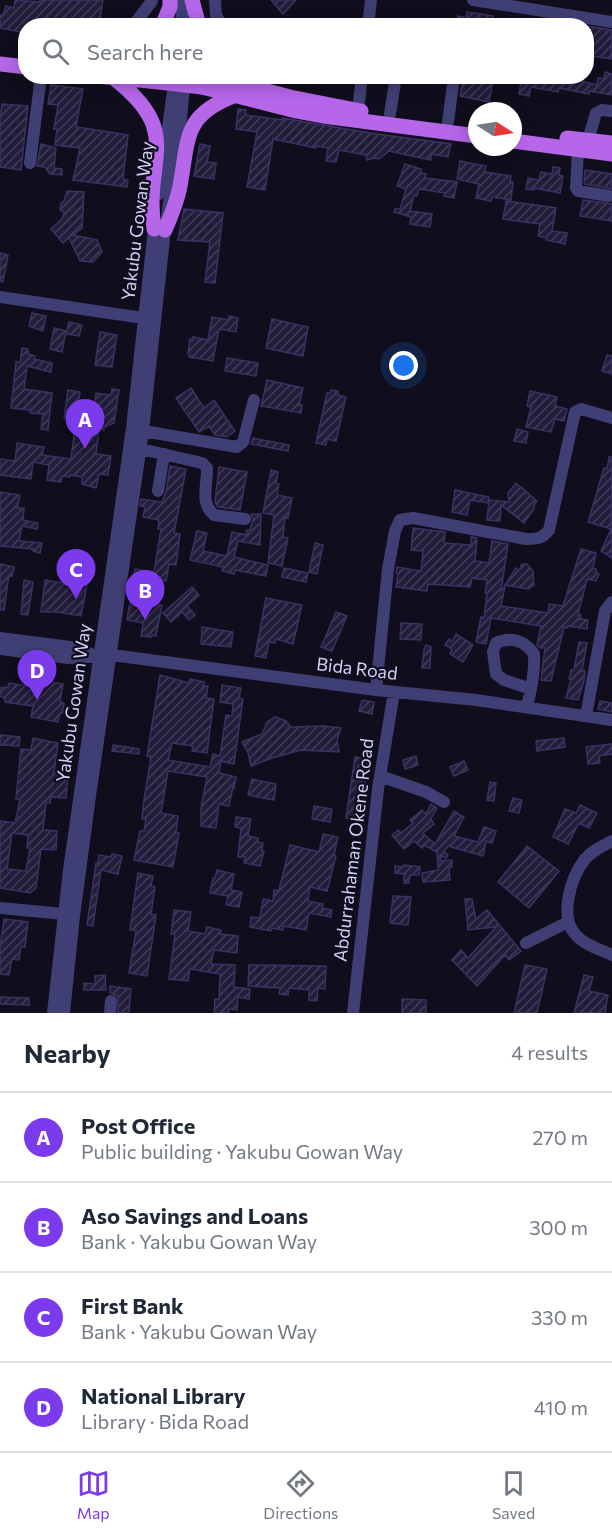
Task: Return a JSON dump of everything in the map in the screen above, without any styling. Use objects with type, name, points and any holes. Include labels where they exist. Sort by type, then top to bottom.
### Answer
[{"type":"main road","points":[[166,18],[170,8],[170,0]]},
{"type":"main road","points":[[192,0],[197,18]]},
{"type":"main road","points":[[0,54],[18,56]]},
{"type":"main road","points":[[0,64],[18,66]]},
{"type":"main road","points":[[120,84],[142,104],[155,126],[156,161],[151,197],[160,230]]},
{"type":"main road","points":[[160,230],[176,202],[183,159],[192,126],[209,107],[236,85]]},
{"type":"main road","points":[[236,85],[358,110],[468,125]]},
{"type":"main road","points":[[236,85],[297,111],[468,135]]},
{"type":"main road","points":[[522,132],[583,145],[612,154]]},
{"type":"main road","points":[[522,142],[583,145],[612,143]]},
{"type":"street","points":[[181,0],[182,18]]},
{"type":"street","points":[[215,0],[218,18]]},
{"type":"street","points":[[369,18],[371,0]]},
{"type":"street","points":[[473,0],[535,5],[594,18]]},
{"type":"street","points":[[139,18],[152,1]]},
{"type":"street","points":[[594,18],[612,22]]},
{"type":"street","points":[[30,162],[40,84]]},
{"type":"street","name":"Yakubu Gowan Way","points":[[53,1013],[98,657],[150,319],[174,84]]},
{"type":"street","name":"Yakubu Gowan Way","points":[[160,230],[181,119],[184,84]]},
{"type":"street","points":[[358,110],[361,84]]},
{"type":"street","points":[[390,114],[395,84]]},
{"type":"street","points":[[448,122],[453,84]]},
{"type":"street","points":[[609,196],[578,191],[576,188],[583,145],[596,113],[602,110],[612,111]]},
{"type":"street","points":[[0,297],[150,319]]},
{"type":"street","name":"Yakubu Gowan Way","points":[[64,1013],[85,828],[144,431],[150,319]]},
{"type":"street","points":[[144,431],[237,447],[243,442],[254,400]]},
{"type":"street","points":[[376,690],[388,569],[395,531],[400,520],[413,518],[539,539],[549,530],[575,412],[581,409],[612,418]]},
{"type":"street","points":[[141,449],[202,463],[207,468],[204,497],[210,512],[214,515],[245,519]]},
{"type":"street","points":[[158,491],[164,454]]},
{"type":"street","points":[[586,716],[605,611],[612,602]]},
{"type":"street","name":"Bida Road","points":[[0,638],[70,647],[98,657]]},
{"type":"street","points":[[527,707],[531,689],[534,654],[524,643],[513,640],[496,642],[493,652],[496,674],[504,680],[531,689]]},
{"type":"street","name":"Bida Road","points":[[0,649],[68,658],[112,655],[376,690],[476,700],[612,720]]},
{"type":"street","name":"Abdurrahaman Okene Road","points":[[352,1013],[380,776],[394,692]]},
{"type":"street","points":[[380,776],[426,792],[444,802]]},
{"type":"street","points":[[612,841],[591,853],[580,868],[568,901],[568,922],[574,934],[582,941],[612,955]]},
{"type":"street","points":[[0,908],[64,914]]},
{"type":"street","points":[[526,943],[568,922]]},
{"type":"building","points":[[15,0],[40,2],[40,0],[103,0],[100,18],[18,18],[18,31],[0,28],[0,15],[3,15],[6,6],[14,8]]},
{"type":"building","points":[[271,0],[296,0],[283,14]]},
{"type":"building","points":[[467,12],[493,16],[493,18],[466,18]]},
{"type":"building","points":[[594,27],[612,30],[612,59],[594,56]]},
{"type":"building","points":[[605,72],[612,74],[612,95],[589,91],[589,94],[559,88],[558,92],[531,87],[529,96],[519,94],[521,84],[597,85],[598,78],[604,79]]},
{"type":"building","points":[[462,84],[492,84],[489,102],[460,96]]},
{"type":"building","points":[[51,85],[83,89],[76,127],[128,135],[123,179],[128,180],[127,187],[73,180],[80,148],[55,145],[57,129],[54,129],[58,105],[48,104]]},
{"type":"building","points":[[2,104],[28,106],[21,170],[0,167]]},
{"type":"building","points":[[238,109],[246,110],[246,115],[282,120],[282,118],[451,144],[448,157],[431,154],[431,160],[389,151],[379,159],[367,160],[366,155],[339,150],[336,162],[326,161],[328,148],[316,146],[316,148],[273,139],[265,190],[247,187],[257,132],[236,129]]},
{"type":"building","points":[[41,144],[56,148],[54,168],[62,169],[62,175],[50,174],[45,167],[37,166]]},
{"type":"building","points":[[200,144],[210,146],[207,162],[216,163],[214,179],[194,176]]},
{"type":"building","points":[[460,161],[486,166],[485,172],[511,176],[510,181],[513,182],[511,200],[492,197],[491,201],[476,198],[479,184],[457,179]]},
{"type":"building","points":[[405,164],[421,169],[421,173],[426,174],[425,178],[457,182],[454,198],[444,196],[445,193],[419,189],[417,196],[414,195],[410,211],[432,214],[430,227],[410,224],[411,217],[394,212],[395,209],[400,209],[406,189],[397,186]]},
{"type":"building","points":[[553,167],[560,168],[559,175],[563,176],[560,193],[534,188],[534,190],[526,189],[528,178],[539,180],[541,172],[552,174]]},
{"type":"building","points":[[585,170],[612,174],[612,189],[584,184]]},
{"type":"building","points":[[67,191],[84,192],[82,228],[73,235],[97,240],[102,252],[93,262],[80,261],[69,238],[63,243],[51,229],[62,219],[64,212],[60,210],[61,203]]},
{"type":"building","points":[[583,200],[612,204],[612,221],[580,216]]},
{"type":"building","points":[[506,201],[556,208],[552,231],[567,233],[565,244],[538,236],[540,224],[503,219]]},
{"type":"building","points":[[184,209],[223,213],[215,283],[205,282],[210,242],[178,240]]},
{"type":"building","points":[[0,253],[8,255],[3,282],[0,281]]},
{"type":"building","points":[[32,313],[46,316],[43,331],[29,326]]},
{"type":"building","points":[[229,316],[238,318],[236,332],[219,329],[213,361],[189,357],[190,339],[193,340],[193,337],[208,340],[212,317],[229,320]]},
{"type":"building","points":[[272,319],[308,327],[303,356],[266,348]]},
{"type":"building","points":[[69,322],[82,325],[79,336],[66,334]]},
{"type":"building","points":[[54,328],[66,331],[62,352],[50,349]]},
{"type":"building","points":[[100,332],[117,335],[112,367],[95,365]]},
{"type":"building","points":[[22,348],[28,349],[28,354],[35,356],[34,359],[52,363],[51,372],[27,366],[24,389],[52,393],[48,430],[41,429],[43,414],[11,408],[16,362],[20,362]]},
{"type":"building","points":[[607,355],[612,356],[612,374],[602,371]]},
{"type":"building","points":[[227,358],[258,363],[256,376],[225,371]]},
{"type":"building","points":[[267,380],[303,388],[299,405],[302,405],[301,413],[261,406]]},
{"type":"building","points":[[191,388],[204,408],[214,400],[235,431],[227,437],[215,435],[209,426],[199,432],[176,398]]},
{"type":"building","points":[[112,389],[119,390],[114,423],[105,427],[104,430],[99,429],[96,454],[111,456],[108,475],[99,474],[96,488],[82,484],[82,477],[70,475],[70,477],[62,476],[61,482],[47,480],[49,465],[33,462],[31,479],[0,475],[0,459],[15,461],[17,443],[44,447],[42,455],[71,459],[75,428],[91,430],[96,393],[111,395]]},
{"type":"building","points":[[68,390],[80,392],[76,420],[64,418]]},
{"type":"building","points":[[331,390],[338,391],[338,395],[346,397],[336,441],[327,439],[326,445],[316,443],[327,393]]},
{"type":"building","points":[[530,391],[557,397],[555,406],[567,409],[564,421],[555,419],[551,432],[526,427],[531,407],[527,406]]},
{"type":"building","points":[[517,429],[528,432],[526,443],[514,441]]},
{"type":"building","points":[[253,438],[289,445],[288,451],[251,444]]},
{"type":"building","points":[[609,457],[612,457],[612,558],[601,551],[611,529],[588,522]]},
{"type":"building","points":[[170,466],[186,469],[174,533],[180,534],[176,565],[169,564],[166,581],[163,580],[161,590],[152,589],[150,602],[162,605],[156,636],[141,636],[143,623],[127,620],[135,569],[154,572],[161,529],[158,529],[159,520],[143,517],[145,507],[140,506],[141,499],[162,502]]},
{"type":"building","points":[[219,467],[247,472],[240,510],[218,507],[215,502]]},
{"type":"building","points":[[271,470],[278,472],[277,495],[292,498],[288,518],[285,517],[283,537],[288,538],[282,566],[268,563],[274,515],[263,513]]},
{"type":"building","points":[[516,483],[537,501],[524,523],[501,505],[500,521],[487,520],[489,500],[509,502],[508,493]]},
{"type":"building","points":[[455,490],[489,497],[488,503],[470,500],[467,515],[452,512]]},
{"type":"building","points":[[0,492],[20,495],[17,508],[24,508],[23,520],[38,523],[37,529],[22,526],[19,541],[42,543],[40,553],[33,549],[0,546]]},
{"type":"building","points":[[251,514],[261,514],[260,545],[238,541],[234,557],[268,565],[266,576],[235,570],[234,574],[222,571],[223,567],[190,560],[197,531],[207,533],[203,551],[227,556],[232,532],[246,535],[253,519]]},
{"type":"building","points":[[413,528],[445,532],[444,543],[471,545],[471,537],[477,538],[475,561],[489,563],[492,541],[508,544],[501,606],[548,613],[549,604],[563,606],[581,549],[596,553],[593,568],[599,574],[596,581],[587,579],[578,615],[581,615],[580,619],[588,620],[587,629],[564,627],[551,681],[541,680],[545,648],[537,645],[541,626],[491,618],[486,644],[476,642],[481,617],[484,618],[487,580],[472,578],[470,587],[428,584],[427,591],[396,587],[397,567],[421,571],[423,551],[411,550]]},
{"type":"building","points":[[315,543],[323,545],[317,574],[309,572]]},
{"type":"building","points":[[0,564],[14,567],[12,576],[9,575],[4,610],[0,610]]},
{"type":"building","points":[[522,564],[527,564],[533,571],[534,585],[528,589],[505,585],[516,568],[519,571]]},
{"type":"building","points":[[284,568],[308,573],[306,582],[282,577]]},
{"type":"building","points":[[24,580],[33,582],[28,615],[21,614]]},
{"type":"building","points":[[45,580],[87,585],[81,616],[41,612]]},
{"type":"building","points":[[192,587],[199,595],[187,606],[195,615],[189,620],[182,612],[171,622],[163,613]]},
{"type":"building","points":[[266,598],[302,605],[293,644],[276,639],[275,643],[269,642],[266,658],[255,656]]},
{"type":"building","points":[[336,612],[347,616],[332,651],[321,647]]},
{"type":"building","points":[[401,623],[422,624],[421,640],[400,639]]},
{"type":"building","points":[[202,627],[233,632],[231,647],[201,644]]},
{"type":"building","points":[[456,634],[473,645],[463,662],[450,654],[452,649],[445,645],[449,639],[452,641]]},
{"type":"building","points":[[579,642],[587,643],[582,671],[585,671],[584,681],[578,700],[566,698]]},
{"type":"building","points":[[426,645],[431,647],[430,668],[422,668],[424,650]]},
{"type":"building","points":[[160,675],[189,683],[190,679],[204,682],[203,686],[208,686],[206,698],[214,699],[207,753],[192,751],[193,746],[172,743],[168,760],[210,767],[213,754],[220,756],[226,715],[232,716],[233,704],[220,702],[222,685],[241,688],[239,698],[243,699],[234,764],[221,761],[219,773],[236,777],[234,788],[229,806],[219,804],[216,828],[201,826],[201,807],[207,777],[168,771],[161,813],[178,816],[176,832],[179,833],[173,867],[134,860],[140,831],[144,831],[146,819],[142,819],[151,757],[147,756]]},
{"type":"building","points":[[36,679],[63,684],[60,702],[64,703],[63,713],[60,713],[58,722],[31,717],[33,706],[5,702],[5,699],[0,696],[0,688],[8,687],[9,683],[35,687]]},
{"type":"building","points":[[362,700],[374,702],[372,714],[359,711]]},
{"type":"building","points":[[600,701],[612,703],[612,712],[598,709]]},
{"type":"building","points":[[275,717],[286,721],[291,727],[341,728],[337,740],[339,752],[301,750],[251,766],[242,742],[262,734],[267,722]]},
{"type":"building","points":[[0,735],[20,737],[19,746],[0,745]]},
{"type":"building","points":[[33,738],[58,743],[54,773],[68,775],[66,798],[51,797],[50,803],[46,803],[43,830],[57,831],[56,850],[41,849],[36,888],[30,893],[0,888],[0,821],[15,823],[20,800],[16,799],[21,749],[31,750]],"holes":[[[12,833],[28,835],[27,848],[30,848],[26,871],[7,869]]]},
{"type":"building","points":[[564,738],[565,747],[537,751],[536,741]]},
{"type":"building","points":[[612,744],[612,754],[599,756],[600,763],[588,764],[586,747]]},
{"type":"building","points":[[113,745],[139,749],[139,754],[112,751]]},
{"type":"building","points":[[416,756],[418,765],[405,769],[403,760]]},
{"type":"building","points":[[355,757],[368,759],[361,821],[346,818]]},
{"type":"building","points":[[464,761],[468,770],[454,776],[450,767]]},
{"type":"building","points":[[252,779],[276,784],[274,800],[248,795]]},
{"type":"building","points":[[490,782],[496,783],[494,801],[487,800]]},
{"type":"building","points":[[513,798],[522,800],[519,813],[509,811]]},
{"type":"building","points":[[431,804],[437,808],[431,819],[434,824],[423,833],[435,844],[454,811],[464,817],[454,836],[478,842],[484,827],[496,831],[492,843],[486,841],[483,856],[448,846],[444,852],[448,855],[446,858],[442,856],[439,861],[452,860],[452,867],[449,867],[450,880],[423,882],[422,873],[438,870],[437,852],[424,845],[422,848],[414,841],[404,849],[392,835],[398,830],[401,833],[413,823],[410,820],[422,810],[426,814]]},
{"type":"building","points":[[580,805],[597,813],[589,828],[579,823],[568,844],[553,837],[565,809],[576,813]]},
{"type":"building","points":[[314,806],[332,809],[330,822],[312,819]]},
{"type":"building","points":[[236,817],[251,819],[248,836],[258,838],[258,842],[263,843],[262,851],[264,851],[260,866],[244,863],[245,857],[238,857],[241,828],[235,827]]},
{"type":"building","points":[[323,834],[338,837],[334,855],[336,856],[327,891],[310,887],[308,901],[323,904],[322,908],[332,910],[331,917],[309,913],[306,930],[283,926],[283,930],[272,928],[271,931],[250,927],[251,917],[260,918],[263,899],[273,901],[274,890],[279,890],[290,845],[319,852]]},
{"type":"building","points":[[527,846],[559,871],[529,908],[498,882]]},
{"type":"building","points":[[112,854],[122,856],[118,874],[101,870],[93,926],[87,925],[96,863],[98,863],[99,855],[111,857]]},
{"type":"building","points":[[404,865],[420,867],[419,875],[410,875],[409,883],[404,883],[404,874],[395,873],[395,866],[404,867]]},
{"type":"building","points":[[217,870],[234,874],[231,890],[242,892],[239,907],[226,905],[228,896],[210,893]]},
{"type":"building","points":[[138,873],[153,876],[151,886],[155,887],[151,914],[156,915],[147,976],[129,973],[136,931],[130,930]]},
{"type":"building","points":[[393,896],[411,897],[408,925],[390,923]]},
{"type":"building","points":[[465,899],[472,899],[476,919],[487,910],[521,951],[509,960],[505,955],[477,986],[452,960],[461,950],[468,958],[496,927],[468,930]]},
{"type":"building","points":[[174,910],[191,912],[188,931],[205,934],[207,927],[221,930],[220,934],[238,936],[237,953],[214,950],[211,964],[235,965],[234,987],[250,989],[249,999],[238,997],[237,1010],[229,1009],[228,1013],[214,1013],[215,999],[219,999],[220,974],[190,969],[188,981],[169,979],[175,934],[171,934]]},
{"type":"building","points":[[4,919],[28,922],[25,947],[21,947],[19,960],[12,959],[9,975],[0,974],[0,948]]},
{"type":"building","points":[[249,965],[326,966],[325,989],[318,988],[317,1001],[309,1000],[309,990],[289,988],[288,995],[279,994],[280,988],[248,986]]},
{"type":"building","points":[[525,965],[547,969],[537,1013],[514,1013]]},
{"type":"building","points":[[105,975],[106,990],[84,990],[84,983],[95,984],[95,976]]},
{"type":"building","points":[[584,975],[593,977],[589,991],[608,995],[605,1013],[574,1013]]},
{"type":"building","points":[[110,986],[131,989],[129,1013],[118,1013],[118,996],[110,993]]},
{"type":"building","points":[[0,997],[29,998],[29,1005],[0,1004]]},
{"type":"building","points":[[402,999],[426,1000],[426,1013],[402,1013]]},
{"type":"place","name":"Post Office","points":[[85,449]]},
{"type":"place","name":"First Bank","points":[[76,599]]},
{"type":"place","name":"Aso Savings and Loans","points":[[145,620]]},
{"type":"place","name":"National Library","points":[[37,700]]}]
